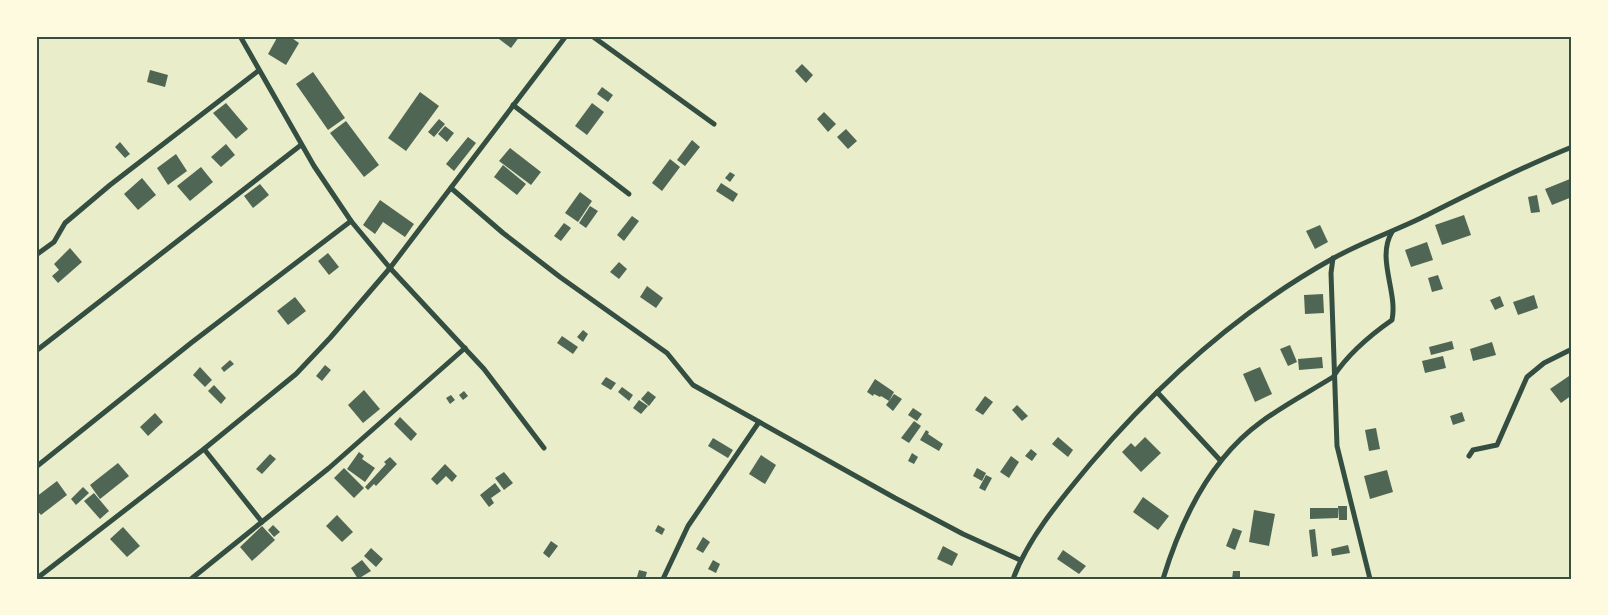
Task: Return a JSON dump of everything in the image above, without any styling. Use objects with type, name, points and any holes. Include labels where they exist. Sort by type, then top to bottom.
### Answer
[{"type":"street","points":[[240,36],[301,145],[351,221],[390,268],[465,348],[544,448]]},
{"type":"street","points":[[36,579],[204,449],[296,374],[390,268],[566,36]]},
{"type":"street","points":[[592,36],[714,124]]},
{"type":"street","points":[[36,255],[54,242],[65,223],[110,185],[258,71]]},
{"type":"street","points":[[513,105],[629,194]]},
{"type":"street","points":[[36,351],[301,145]]},
{"type":"street","points":[[1013,579],[1020,560],[1045,522],[1081,475],[1126,422],[1222,332],[1266,300],[1333,258],[1393,232],[1572,147]]},
{"type":"street","points":[[451,188],[553,272],[667,353],[693,385],[963,534],[1020,560]]},
{"type":"street","points":[[36,467],[191,343],[351,221]]},
{"type":"street","points":[[1164,579],[1183,525],[1220,460],[1262,421],[1333,377],[1367,338],[1392,320],[1392,293],[1387,264],[1388,243],[1393,232]]},
{"type":"street","points":[[1333,258],[1331,273],[1333,377],[1337,446],[1370,579]]},
{"type":"street","points":[[191,579],[329,468],[465,348]]},
{"type":"street","points":[[1469,456],[1473,450],[1497,445],[1527,377],[1544,362],[1572,348]]},
{"type":"street","points":[[1157,392],[1220,460]]},
{"type":"street","points":[[663,579],[688,526],[759,422]]},
{"type":"street","points":[[204,449],[262,522]]},
{"type":"building","points":[[278,36],[289,36],[299,43],[286,65],[268,54]]},
{"type":"building","points":[[501,36],[520,36],[511,48],[499,39]]},
{"type":"building","points":[[802,64],[813,75],[806,83],[795,71]]},
{"type":"building","points":[[150,70],[168,75],[165,87],[147,82]]},
{"type":"building","points":[[313,72],[345,118],[328,130],[296,84]]},
{"type":"building","points":[[602,87],[613,95],[608,102],[597,94]]},
{"type":"building","points":[[420,92],[439,106],[406,151],[388,138]]},
{"type":"building","points":[[226,103],[248,129],[236,139],[213,113]]},
{"type":"building","points":[[592,103],[604,112],[587,135],[575,126]]},
{"type":"building","points":[[824,112],[836,124],[828,132],[817,119]]},
{"type":"building","points":[[439,119],[445,124],[434,137],[428,132]]},
{"type":"building","points":[[346,121],[379,165],[364,177],[330,133]]},
{"type":"building","points":[[445,126],[454,133],[447,142],[438,134]]},
{"type":"building","points":[[846,129],[857,141],[848,149],[837,137]]},
{"type":"building","points":[[468,137],[476,143],[454,171],[446,164]]},
{"type":"building","points":[[692,140],[700,147],[685,166],[677,160]]},
{"type":"building","points":[[120,142],[130,154],[125,158],[115,147]]},
{"type":"building","points":[[226,144],[235,155],[221,167],[211,157]]},
{"type":"building","points":[[510,148],[541,172],[531,185],[499,161]]},
{"type":"building","points":[[176,154],[187,171],[168,185],[157,168]]},
{"type":"building","points":[[670,159],[680,167],[662,191],[652,183]]},
{"type":"building","points":[[503,165],[526,184],[517,195],[494,177]]},
{"type":"building","points":[[201,167],[213,182],[190,201],[177,186]]},
{"type":"building","points":[[730,172],[735,175],[730,182],[725,178]]},
{"type":"building","points":[[142,178],[156,195],[138,210],[124,194]]},
{"type":"building","points":[[1570,179],[1572,197],[1552,205],[1545,189]]},
{"type":"building","points":[[721,183],[738,194],[733,202],[716,191]]},
{"type":"building","points":[[260,184],[269,195],[253,208],[244,196]]},
{"type":"building","points":[[580,192],[592,201],[578,222],[565,213]]},
{"type":"building","points":[[1537,195],[1540,212],[1531,213],[1528,197]]},
{"type":"building","points":[[380,200],[414,224],[405,237],[383,222],[375,234],[363,225]]},
{"type":"building","points":[[590,206],[598,211],[586,228],[579,223]]},
{"type":"building","points":[[1464,215],[1471,235],[1442,245],[1435,225]]},
{"type":"building","points":[[632,216],[639,221],[624,241],[617,235]]},
{"type":"building","points":[[564,223],[571,228],[561,241],[554,236]]},
{"type":"building","points":[[1320,225],[1328,242],[1315,249],[1306,231]]},
{"type":"building","points":[[1427,242],[1433,260],[1411,267],[1405,250]]},
{"type":"building","points":[[70,248],[82,262],[58,283],[52,276],[59,270],[54,264]]},
{"type":"building","points":[[328,253],[339,267],[329,275],[318,261]]},
{"type":"building","points":[[619,262],[627,269],[619,279],[610,272]]},
{"type":"building","points":[[1438,275],[1443,289],[1432,292],[1428,278]]},
{"type":"building","points":[[647,286],[663,298],[656,308],[640,297]]},
{"type":"building","points":[[1323,294],[1324,313],[1305,314],[1304,295]]},
{"type":"building","points":[[1534,295],[1538,308],[1518,315],[1513,302]]},
{"type":"building","points":[[1500,296],[1504,306],[1495,310],[1490,300]]},
{"type":"building","points":[[295,297],[306,311],[288,325],[277,311]]},
{"type":"building","points":[[583,330],[588,334],[583,342],[577,337]]},
{"type":"building","points":[[562,336],[578,347],[573,354],[557,343]]},
{"type":"building","points":[[1452,341],[1454,349],[1431,355],[1429,347]]},
{"type":"building","points":[[1492,342],[1496,355],[1473,361],[1470,349]]},
{"type":"building","points":[[1290,345],[1297,362],[1288,366],[1280,349]]},
{"type":"building","points":[[1443,356],[1446,368],[1425,373],[1422,361]]},
{"type":"building","points":[[1322,357],[1323,368],[1299,370],[1298,359]]},
{"type":"building","points":[[230,360],[234,364],[224,372],[221,368]]},
{"type":"building","points":[[325,365],[331,370],[322,381],[316,376]]},
{"type":"building","points":[[200,367],[212,380],[205,387],[193,375]]},
{"type":"building","points":[[1260,367],[1272,394],[1255,402],[1243,374]]},
{"type":"building","points":[[1569,376],[1572,381],[1572,395],[1561,403],[1550,389]]},
{"type":"building","points":[[606,377],[616,383],[611,390],[601,384]]},
{"type":"building","points":[[875,379],[894,392],[889,401],[881,396],[874,394],[873,396],[867,392]]},
{"type":"building","points":[[214,385],[226,398],[221,404],[208,391]]},
{"type":"building","points":[[622,387],[633,395],[629,401],[618,392]]},
{"type":"building","points":[[364,390],[380,409],[363,423],[348,405]]},
{"type":"building","points":[[464,391],[468,396],[463,400],[459,395]]},
{"type":"building","points":[[648,391],[656,397],[649,406],[641,399]]},
{"type":"building","points":[[894,394],[902,399],[893,411],[886,405]]},
{"type":"building","points":[[451,395],[455,400],[450,404],[446,398]]},
{"type":"building","points":[[985,396],[993,402],[983,415],[975,410]]},
{"type":"building","points":[[639,400],[648,406],[641,414],[633,408]]},
{"type":"building","points":[[1017,405],[1028,416],[1022,421],[1012,410]]},
{"type":"building","points":[[913,408],[922,414],[917,421],[908,415]]},
{"type":"building","points":[[1462,412],[1465,421],[1453,425],[1450,416]]},
{"type":"building","points":[[155,413],[163,422],[148,436],[140,427]]},
{"type":"building","points":[[400,417],[417,434],[411,441],[394,424]]},
{"type":"building","points":[[914,421],[921,426],[909,443],[901,438]]},
{"type":"building","points":[[1376,428],[1380,449],[1369,451],[1365,430]]},
{"type":"building","points":[[926,430],[929,432],[928,434],[943,444],[939,451],[920,440]]},
{"type":"building","points":[[1058,437],[1073,450],[1068,457],[1052,444]]},
{"type":"building","points":[[1145,437],[1161,453],[1141,472],[1122,452],[1131,443],[1135,447]]},
{"type":"building","points":[[713,438],[733,450],[728,458],[708,446]]},
{"type":"building","points":[[1031,449],[1037,454],[1032,461],[1025,456]]},
{"type":"building","points":[[359,452],[364,456],[362,459],[375,468],[365,482],[347,469]]},
{"type":"building","points":[[912,453],[918,457],[914,464],[908,461]]},
{"type":"building","points":[[270,454],[276,459],[262,474],[256,469]]},
{"type":"building","points":[[761,455],[776,465],[765,484],[749,474]]},
{"type":"building","points":[[1011,456],[1019,462],[1009,478],[1000,472]]},
{"type":"building","points":[[390,457],[397,464],[376,486],[374,484],[368,490],[365,487]]},
{"type":"building","points":[[118,463],[129,476],[100,499],[90,485]]},
{"type":"building","points":[[445,464],[457,476],[452,482],[446,476],[437,485],[431,479]]},
{"type":"building","points":[[344,468],[364,488],[354,498],[334,478]]},
{"type":"building","points":[[977,468],[986,473],[982,481],[973,476]]},
{"type":"building","points":[[1387,470],[1393,492],[1370,499],[1364,476]]},
{"type":"building","points":[[504,472],[513,483],[504,490],[495,478]]},
{"type":"building","points":[[986,475],[992,478],[985,491],[979,488]]},
{"type":"building","points":[[57,481],[67,495],[41,515],[36,509],[36,497]]},
{"type":"building","points":[[495,483],[501,491],[491,498],[494,503],[489,507],[480,495]]},
{"type":"building","points":[[83,487],[89,493],[76,505],[71,499]]},
{"type":"building","points":[[94,493],[109,511],[100,519],[84,501]]},
{"type":"building","points":[[1143,497],[1169,516],[1158,530],[1133,512]]},
{"type":"building","points":[[1338,506],[1347,506],[1347,520],[1339,520]]},
{"type":"building","points":[[1310,508],[1338,508],[1338,518],[1310,519]]},
{"type":"building","points":[[1254,510],[1275,514],[1269,546],[1249,542]]},
{"type":"building","points":[[337,515],[353,532],[342,542],[326,526]]},
{"type":"building","points":[[273,525],[280,532],[274,537],[268,530]]},
{"type":"building","points":[[658,525],[665,529],[662,535],[655,531]]},
{"type":"building","points":[[262,526],[275,540],[252,561],[240,547]]},
{"type":"building","points":[[123,527],[140,546],[127,557],[110,539]]},
{"type":"building","points":[[1233,528],[1242,531],[1235,550],[1226,546]]},
{"type":"building","points":[[1315,529],[1318,556],[1312,557],[1309,530]]},
{"type":"building","points":[[703,537],[710,542],[703,553],[696,549]]},
{"type":"building","points":[[551,541],[558,546],[549,558],[543,553]]},
{"type":"building","points":[[1348,545],[1350,553],[1332,556],[1331,549]]},
{"type":"building","points":[[943,546],[958,554],[952,566],[937,559]]},
{"type":"building","points":[[371,548],[383,559],[376,567],[364,556]]},
{"type":"building","points":[[1063,550],[1086,566],[1079,574],[1057,559]]},
{"type":"building","points":[[362,560],[371,571],[358,579],[351,568]]},
{"type":"building","points":[[713,560],[720,564],[716,573],[708,569]]},
{"type":"building","points":[[639,570],[647,572],[645,579],[637,577]]},
{"type":"building","points":[[1233,571],[1240,571],[1240,579],[1232,579]]}]
